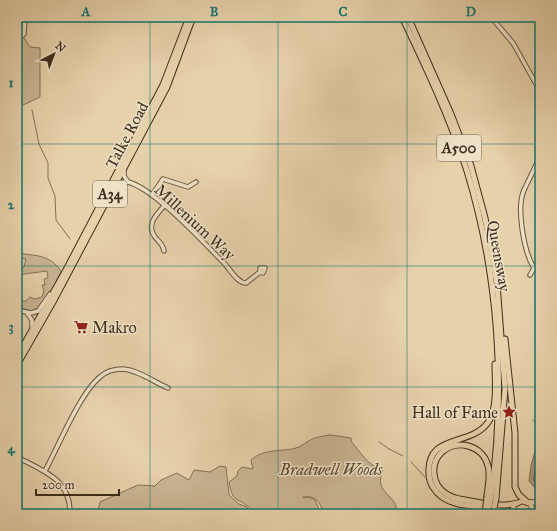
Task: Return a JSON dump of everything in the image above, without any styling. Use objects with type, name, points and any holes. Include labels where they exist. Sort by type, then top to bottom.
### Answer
[{"type":"highway","name":"Talke Road","points":[[17,357],[66,270],[164,85],[189,17]]},
{"type":"highway","name":"Talke Road","points":[[17,365],[53,302],[167,87],[193,17]]},
{"type":"highway","name":"Queensway","points":[[402,17],[450,122],[480,219],[493,286],[499,390],[495,468],[491,497],[486,514]]},
{"type":"highway","name":"Queensway","points":[[408,17],[451,114],[471,166],[485,218],[497,284],[505,388],[491,497],[493,514]]},
{"type":"highway","points":[[497,284],[515,433],[515,487],[519,495],[527,502]]},
{"type":"highway","points":[[496,319],[494,401],[491,418],[478,434],[447,442],[439,448],[431,459],[428,473],[433,487],[442,498],[459,504],[501,511],[506,514]]},
{"type":"highway","points":[[491,497],[489,468],[482,454],[476,449],[466,445],[454,446],[443,451],[437,458],[434,469],[436,482],[446,494],[457,499],[502,506],[517,503]]},
{"type":"main road","points":[[527,502],[533,506],[535,514]]},
{"type":"main road","points":[[512,514],[512,508],[517,503],[540,503]]},
{"type":"street","points":[[17,40],[24,34],[25,17]]},
{"type":"street","points":[[491,17],[511,39],[540,91]]},
{"type":"street","points":[[540,156],[524,190],[521,217],[528,258],[534,268],[540,269]]},
{"type":"street","points":[[124,169],[124,176],[128,182]]},
{"type":"street","points":[[152,195],[163,179],[188,187],[196,182]]},
{"type":"street","points":[[116,185],[122,182],[128,182]]},
{"type":"street","name":"Millenium Way","points":[[128,182],[152,195],[225,263],[243,283],[246,283],[260,272]]},
{"type":"street","points":[[164,206],[152,221],[152,228],[154,236],[163,246],[164,251]]},
{"type":"street","points":[[530,275],[534,268]]},
{"type":"street","points":[[17,310],[35,313],[40,310],[66,270]]},
{"type":"street","points":[[26,312],[32,320],[32,331]]},
{"type":"street","points":[[45,471],[85,395],[94,383],[104,374],[116,370],[128,370],[168,388]]},
{"type":"street","points":[[17,457],[45,471],[57,479],[64,488],[69,499],[70,514]]},
{"type":"green space","points":[[22,35],[30,47],[40,48],[40,97],[17,108],[17,40]]},
{"type":"green space","points":[[17,253],[42,257],[52,261],[61,271],[53,287],[41,305],[32,311],[17,307],[17,301],[26,301],[30,297],[35,299],[42,297],[44,291],[42,285],[45,285],[44,279],[48,278],[47,271],[17,275],[17,268],[24,267],[26,259],[17,257]]},
{"type":"green space","name":"Bradwell Woods","points":[[331,435],[351,438],[351,441],[369,462],[383,470],[381,485],[383,490],[394,502],[396,514],[324,514],[317,500],[309,497],[315,500],[321,514],[250,514],[250,508],[234,497],[230,489],[229,482],[237,476],[238,471],[242,467],[253,469],[251,460],[256,456],[267,452],[298,448],[319,437]]},
{"type":"green space","name":"Bradwell Woods","points":[[220,466],[226,467],[229,495],[239,504],[247,507],[249,514],[97,514],[100,502],[138,485],[155,486],[161,480],[177,473],[189,480],[194,470],[210,472]]},
{"type":"water","points":[[537,443],[540,444],[540,489],[534,487],[529,481]]},
{"type":"waterway","points":[[32,110],[39,144],[48,163],[48,178],[55,196],[56,220],[70,239]]},
{"type":"waterway","points":[[533,420],[540,428]]},
{"type":"waterway","points":[[379,442],[403,456]]},
{"type":"waterway","points":[[411,462],[425,477]]},
{"type":"place","name":"Makro","points":[[81,327]]},
{"type":"place","name":"Hall of Fame","points":[[509,412]]}]
